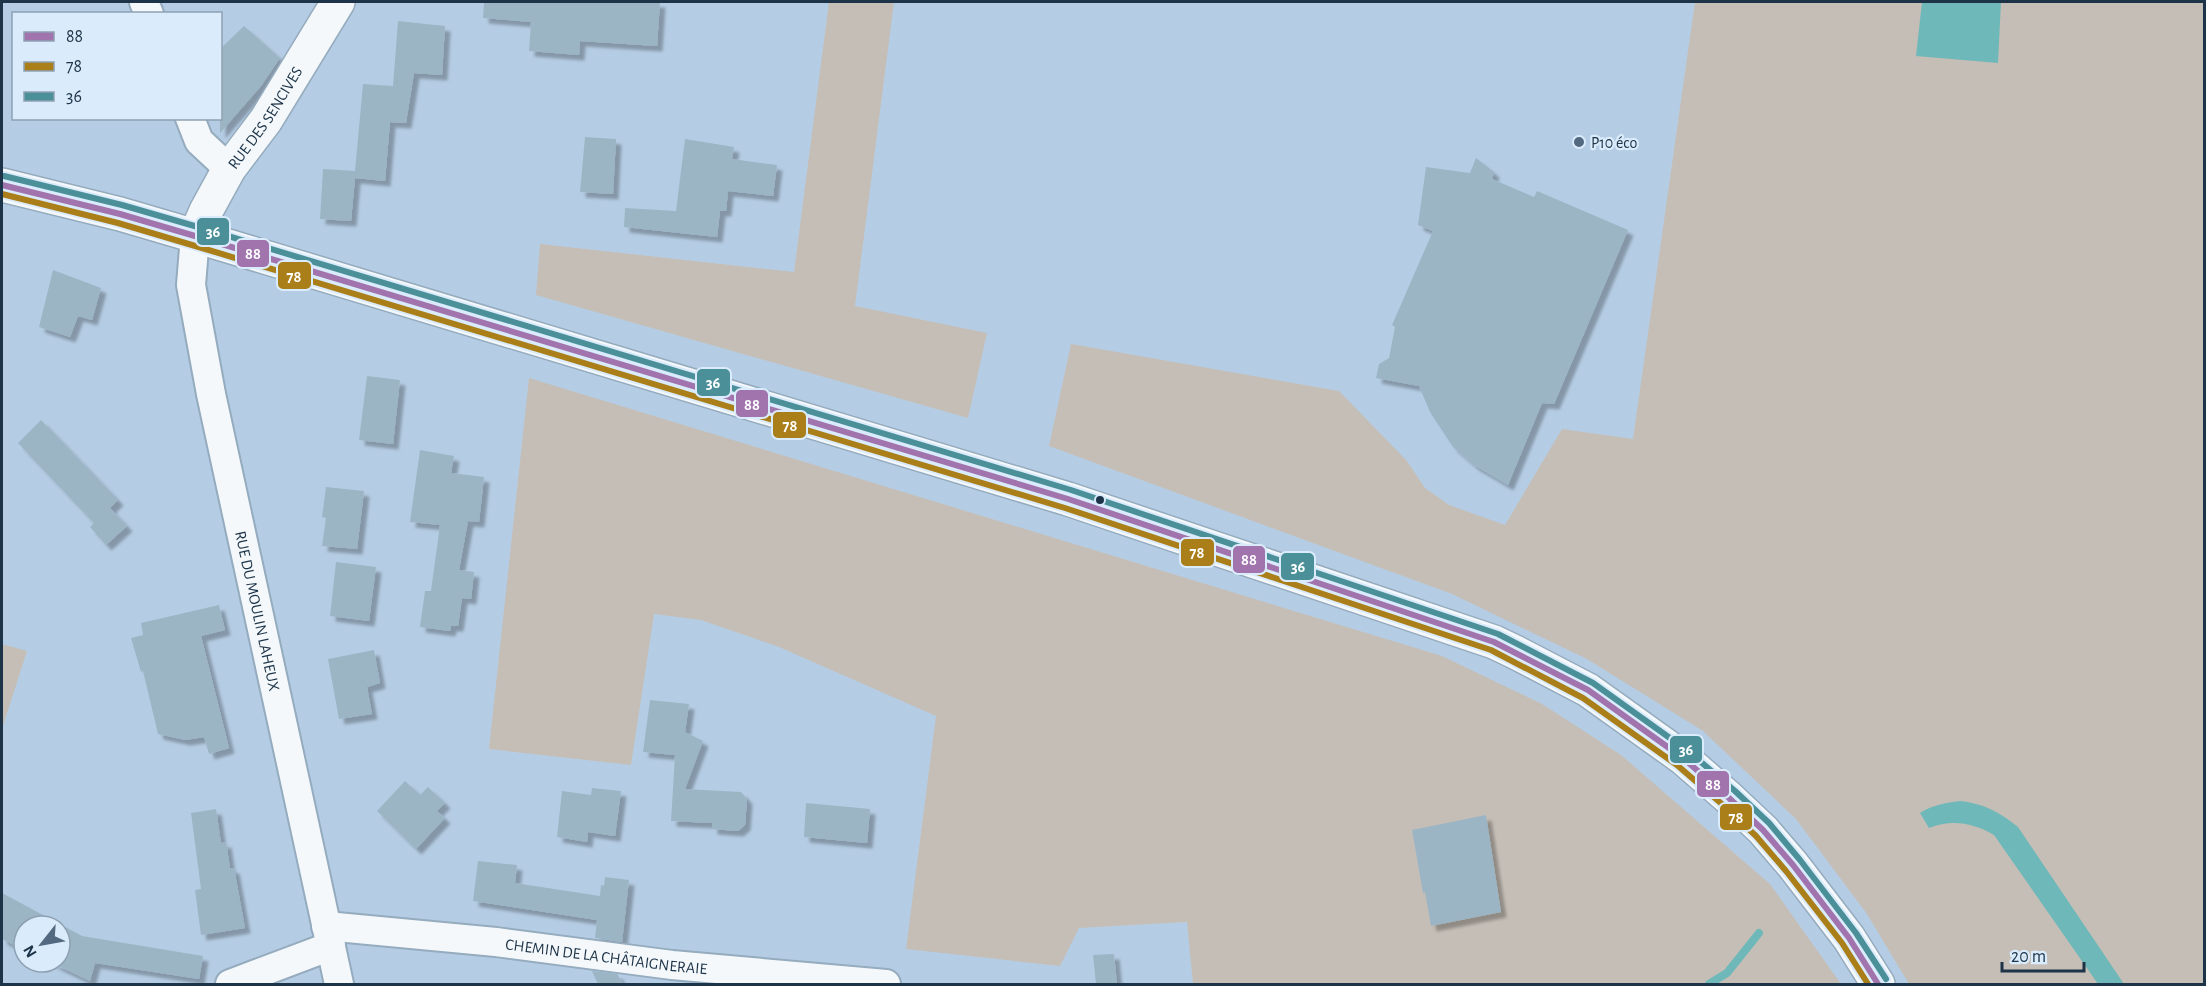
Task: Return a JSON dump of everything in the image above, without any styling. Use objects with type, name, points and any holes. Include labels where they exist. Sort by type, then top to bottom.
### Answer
[{"type":"street","name":"RUE DES SENCIVES","points":[[195,236],[229,169],[266,120],[338,2]]},
{"type":"street","points":[[191,120],[199,141],[229,169]]},
{"type":"street","points":[[2,185],[120,214],[195,236],[1068,499],[1483,639],[1515,652],[1588,690],[1683,758],[1729,798],[1763,830],[1800,873],[1850,938],[1878,984]]},
{"type":"street","name":"RUE DU MOULIN LAHEUX","points":[[195,236],[191,285],[211,394],[339,984]]},
{"type":"street","points":[[230,984],[328,936]]},
{"type":"street","name":"CHEMIN DE LA CHÂTAIGNERAIE","points":[[328,936],[496,942],[672,965],[886,984]]},
{"type":"shaded area","points":[[829,2],[894,2],[855,306],[987,333],[968,418],[536,295],[540,244],[794,272]]},
{"type":"shaded area","points":[[1695,2],[2204,2],[2204,984],[1909,984],[1867,914],[1796,819],[1703,731],[1587,659],[1452,594],[1049,446],[1071,344],[1339,391],[1407,461],[1425,488],[1449,505],[1505,525],[1562,429],[1633,439]]},
{"type":"shaded area","points":[[1922,2],[2001,2],[1998,63],[1916,56]]},
{"type":"shaded area","points":[[529,378],[1442,656],[1542,704],[1621,755],[1770,884],[1841,984],[1193,984],[1187,922],[1079,928],[1060,966],[906,949],[936,716],[779,647],[701,620],[654,614],[631,765],[489,749]]},
{"type":"shaded area","points":[[2,644],[27,651],[2,729]]},
{"type":"shaded area","points":[[1960,801],[1977,804],[1991,810],[2018,827],[2124,984],[2098,984],[1994,835],[1970,825],[1954,823],[1929,828],[1920,813],[1934,806]]},
{"type":"building","points":[[484,2],[660,2],[657,46],[580,41],[579,55],[529,51],[531,22],[483,18]]},
{"type":"building","points":[[398,21],[445,26],[442,75],[414,73],[406,123],[390,122],[385,181],[355,178],[351,221],[320,219],[323,169],[355,171],[363,84],[393,86]]},
{"type":"building","points":[[244,26],[280,58],[261,86],[220,133],[220,120],[222,120],[222,47]]},
{"type":"building","points":[[585,137],[616,139],[613,194],[580,192]]},
{"type":"building","points":[[685,139],[734,147],[732,159],[777,165],[773,196],[728,191],[726,211],[720,211],[717,237],[624,227],[625,208],[676,211]]},
{"type":"building","points":[[1476,158],[1494,172],[1492,179],[1534,197],[1537,191],[1628,230],[1554,404],[1542,403],[1508,485],[1474,465],[1453,447],[1430,412],[1419,386],[1376,378],[1379,364],[1389,358],[1395,327],[1392,325],[1433,231],[1418,225],[1426,167],[1470,173]]},
{"type":"building","points":[[53,270],[101,288],[92,320],[78,316],[70,337],[39,327]]},
{"type":"building","points":[[367,376],[400,380],[393,444],[359,440]]},
{"type":"building","points":[[41,420],[118,500],[110,508],[127,526],[106,545],[90,527],[94,523],[18,443]]},
{"type":"building","points":[[420,450],[454,456],[451,473],[484,477],[479,522],[468,521],[459,570],[474,572],[471,599],[462,598],[458,626],[451,626],[450,631],[420,627],[425,591],[431,591],[440,525],[410,522]]},
{"type":"building","points":[[326,487],[364,491],[357,549],[322,546],[326,518],[322,517]]},
{"type":"building","points":[[336,562],[376,567],[369,621],[330,616]]},
{"type":"building","points":[[219,605],[225,630],[201,636],[229,748],[209,754],[204,737],[185,740],[158,734],[143,671],[141,672],[131,638],[143,635],[141,623]]},
{"type":"building","points":[[374,650],[380,683],[367,687],[372,714],[339,719],[328,659]]},
{"type":"building","points":[[650,700],[689,704],[685,732],[703,741],[685,789],[741,792],[747,799],[745,825],[738,831],[712,829],[712,823],[671,821],[675,755],[643,752]]},
{"type":"building","points":[[405,781],[420,795],[428,787],[445,803],[437,811],[445,818],[416,849],[377,811]]},
{"type":"building","points":[[592,788],[621,791],[615,836],[588,832],[587,842],[557,837],[562,791],[591,795]]},
{"type":"building","points":[[806,803],[870,809],[867,843],[804,837]]},
{"type":"building","points":[[216,809],[221,843],[226,842],[230,868],[234,868],[245,928],[201,935],[195,890],[201,889],[191,813]]},
{"type":"building","points":[[1486,815],[1501,912],[1431,926],[1412,830]]},
{"type":"building","points":[[478,861],[517,865],[515,883],[600,896],[601,885],[604,886],[605,877],[629,880],[622,942],[595,938],[597,920],[473,901]]},
{"type":"building","points":[[2,893],[41,914],[12,914],[12,944],[2,939]]},
{"type":"building","points":[[72,931],[82,936],[203,956],[199,979],[95,963],[90,981],[72,972]]},
{"type":"building","points":[[1114,954],[1117,984],[1096,984],[1093,955]]},
{"type":"building","points":[[592,971],[617,974],[623,984],[598,984]]},
{"type":"waterway","points":[[1709,984],[1727,973],[1759,933]]},
{"type":"transit line","name":"36","points":[[4,176],[122,205],[198,227],[1071,490],[1498,634],[1593,683],[1688,751],[1735,791],[1769,823],[1800,860],[1856,933],[1886,979]]},
{"type":"transit line","name":"88","points":[[2,185],[120,214],[195,236],[1068,499],[1494,642],[1588,690],[1683,758],[1729,798],[1763,830],[1793,865],[1849,938],[1878,984]]},
{"type":"transit line","name":"78","points":[[2,194],[118,223],[1065,508],[1491,650],[1583,698],[1677,765],[1723,805],[1756,836],[1786,871],[1842,943],[1868,984]]},
{"type":"place","name":"P10 éco","points":[[1579,142]]}]
